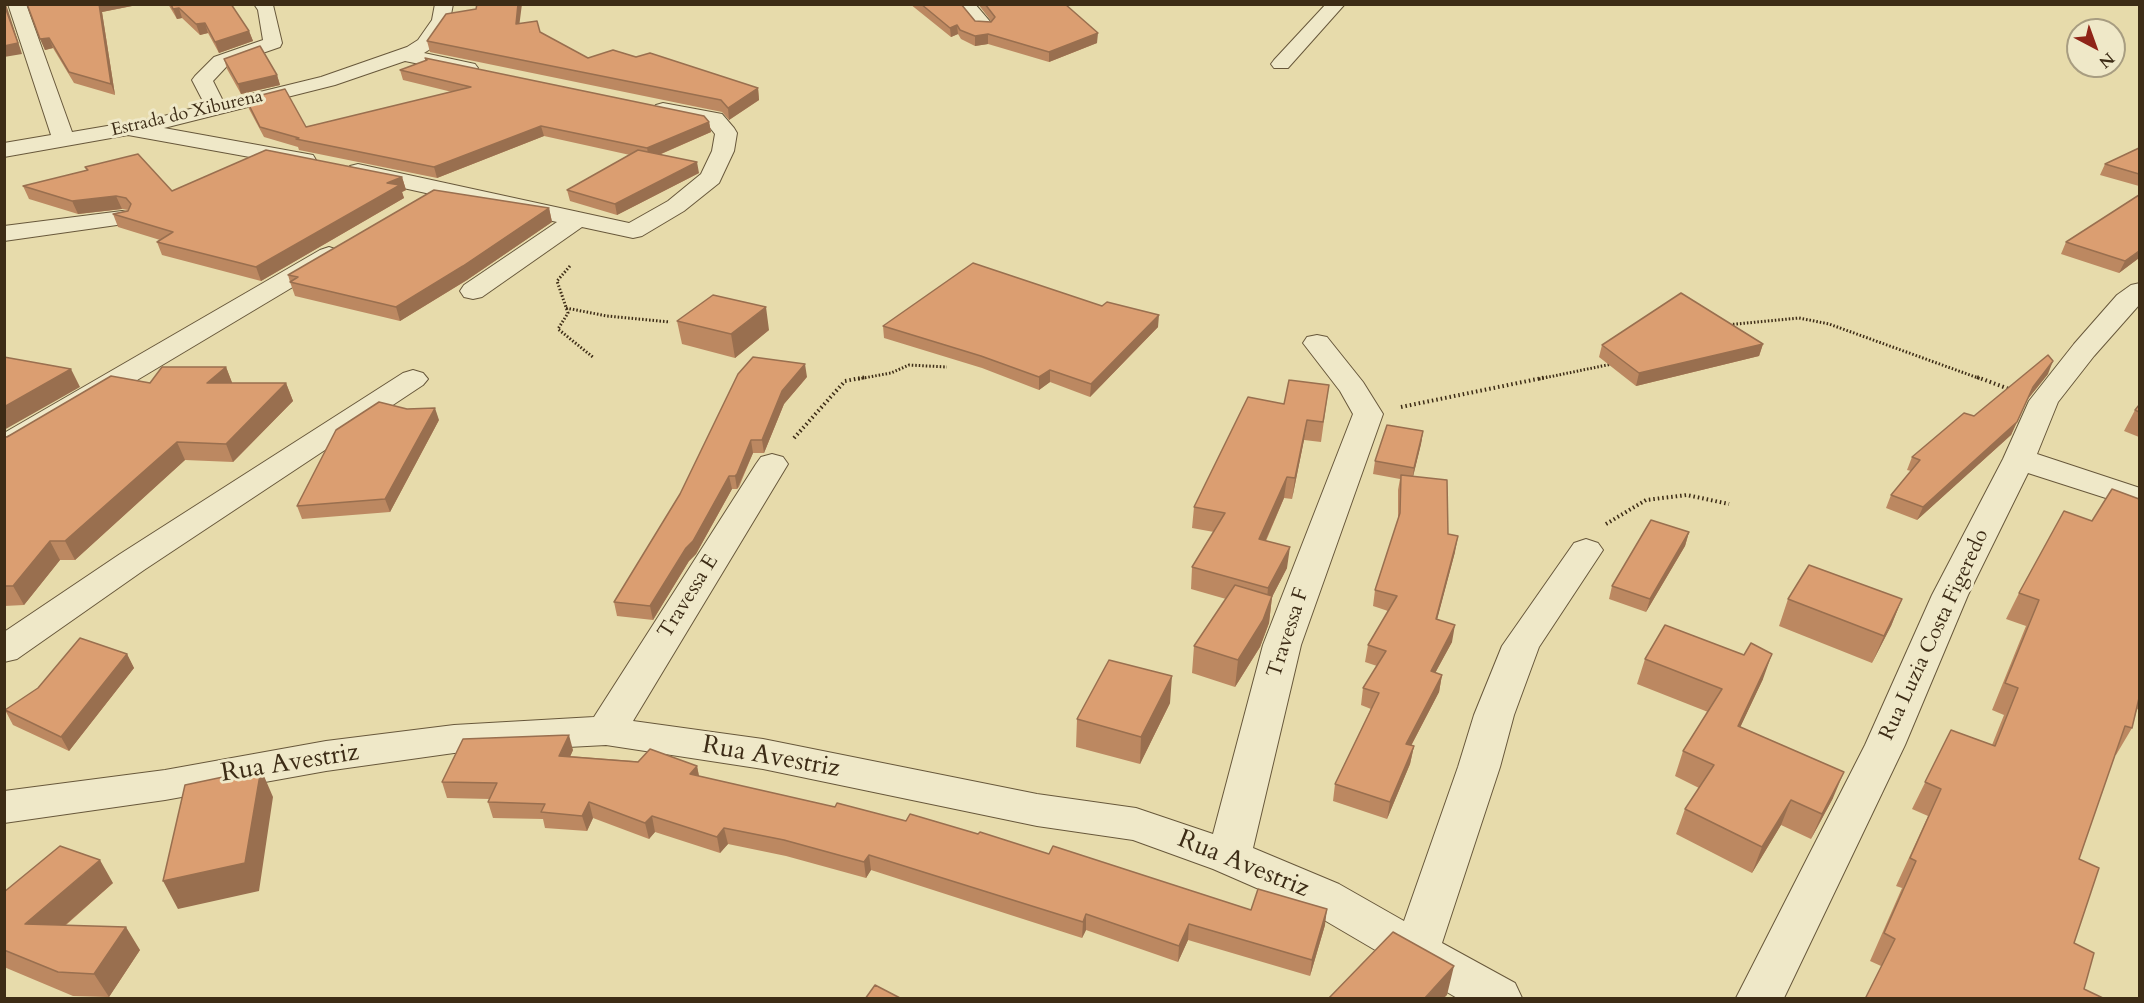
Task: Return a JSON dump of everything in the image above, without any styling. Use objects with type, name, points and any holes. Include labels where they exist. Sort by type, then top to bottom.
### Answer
[{"type":"street","points":[[16,4],[64,140]]},
{"type":"street","points":[[217,109],[202,80],[221,61],[273,43],[267,9],[263,4]]},
{"type":"street","name":"Estrada do Xiburena","points":[[4,150],[130,129],[328,81],[404,55],[425,44],[441,20],[444,4]]},
{"type":"street","points":[[964,4],[984,25]]},
{"type":"street","points":[[1281,64],[1336,4]]},
{"type":"street","points":[[404,55],[484,71]]},
{"type":"street","points":[[130,129],[335,166],[633,231],[676,206],[711,178],[723,151],[726,133],[714,119],[645,105]]},
{"type":"street","points":[[412,206],[442,188]]},
{"type":"street","points":[[4,234],[122,218]]},
{"type":"street","points":[[473,291],[579,218]]},
{"type":"street","points":[[4,446],[351,242]]},
{"type":"street","name":"Rua Luzia Costa Figeredo","points":[[1760,999],[1885,745],[1950,595],[2019,459],[2044,401],[2084,350],[2127,301],[2139,291]]},
{"type":"street","points":[[1317,343],[1353,388],[1368,414]]},
{"type":"street","points":[[4,650],[132,562],[414,379]]},
{"type":"street","name":"Travessa F","points":[[1229,857],[1282,645],[1368,414]]},
{"type":"street","points":[[2019,459],[2139,499]]},
{"type":"street","name":"Travessa E","points":[[606,731],[772,464]]},
{"type":"street","points":[[1416,952],[1479,767],[1494,715],[1521,646],[1586,550]]},
{"type":"street","name":"Rua Avestriz","points":[[4,807],[165,784],[326,756],[454,739],[606,731],[763,754],[1037,810],[1136,824],[1229,857],[1323,897],[1498,999]]},
{"type":"path","points":[[574,262],[557,281],[568,313],[558,329],[594,358]]},
{"type":"path","points":[[566,308],[607,316],[670,322]]},
{"type":"path","points":[[1721,327],[1760,320],[1799,318],[1829,324],[2044,401]]},
{"type":"path","points":[[1368,414],[1621,362]]},
{"type":"path","points":[[772,464],[845,381],[891,373],[909,365],[947,367]]},
{"type":"path","points":[[1586,550],[1608,521],[1646,500],[1687,495],[1729,504]]},
{"type":"building","points":[[4,4],[18,43],[4,46]]},
{"type":"building","points":[[27,4],[99,4],[111,84],[69,72],[49,38],[40,39]]},
{"type":"building","points":[[171,4],[231,4],[249,31],[215,42],[205,23],[196,24],[179,8],[173,9]]},
{"type":"building","points":[[477,4],[518,4],[516,24],[537,21],[540,32],[588,58],[613,50],[636,57],[650,53],[758,88],[728,108],[721,100],[427,41],[446,14],[476,9]]},
{"type":"building","points":[[921,4],[961,4],[975,21],[991,22],[995,17],[985,4],[1065,4],[1098,33],[1049,52],[988,34],[975,36],[960,30],[957,25],[950,28]]},
{"type":"building","points":[[260,46],[277,75],[238,84],[224,59]]},
{"type":"building","points":[[425,58],[704,116],[709,122],[647,148],[541,126],[434,167],[296,139],[299,138],[260,127],[246,99],[285,89],[306,127],[471,87],[400,70],[427,60]]},
{"type":"building","points":[[2139,148],[2139,174],[2105,164]]},
{"type":"building","points":[[266,150],[402,177],[387,183],[400,185],[256,267],[157,242],[173,232],[113,214],[128,211],[131,204],[126,198],[116,196],[72,201],[23,186],[88,170],[85,167],[138,154],[172,191]]},
{"type":"building","points":[[638,150],[697,162],[615,204],[567,190]]},
{"type":"building","points":[[434,190],[549,208],[463,266],[396,307],[290,282],[298,277],[288,275]]},
{"type":"building","points":[[2139,195],[2139,251],[2125,261],[2066,242]]},
{"type":"building","points":[[973,263],[1102,306],[1107,302],[1159,315],[1091,384],[1050,370],[1039,377],[981,356],[883,326]]},
{"type":"building","points":[[1681,293],[1763,344],[1639,373],[1602,345]]},
{"type":"building","points":[[713,295],[766,307],[731,334],[677,321]]},
{"type":"building","points":[[2048,355],[2053,361],[2033,387],[2017,422],[1923,507],[1891,495],[1920,460],[1912,457],[1964,413],[1974,416]]},
{"type":"building","points":[[4,357],[71,369],[4,407]]},
{"type":"building","points":[[753,357],[805,364],[782,391],[762,440],[751,440],[737,474],[729,476],[693,541],[686,548],[650,606],[614,602],[680,494],[738,374]]},
{"type":"building","points":[[162,367],[226,367],[207,383],[286,383],[226,444],[177,442],[65,541],[50,541],[13,586],[4,586],[4,437],[111,376],[150,383]]},
{"type":"building","points":[[1289,380],[1329,385],[1323,422],[1307,420],[1295,478],[1287,477],[1259,539],[1290,547],[1268,588],[1192,567],[1225,513],[1194,507],[1248,397],[1284,404]]},
{"type":"building","points":[[379,402],[407,409],[435,408],[385,499],[297,506],[336,430]]},
{"type":"building","points":[[1387,425],[1423,431],[1414,468],[1375,461]]},
{"type":"building","points":[[1401,475],[1447,480],[1448,534],[1458,536],[1436,619],[1455,625],[1431,671],[1442,675],[1406,744],[1414,746],[1390,802],[1335,784],[1379,693],[1363,688],[1386,651],[1368,645],[1397,596],[1375,590],[1400,513]]},
{"type":"building","points":[[2112,489],[2139,499],[2139,698],[2132,728],[2125,726],[2079,859],[2099,868],[2074,943],[2094,953],[2084,989],[2105,999],[1865,999],[1895,939],[1884,933],[1916,861],[1910,858],[1941,789],[1925,782],[1951,730],[1995,746],[2018,688],[2005,683],[2039,600],[2019,593],[2064,511],[2092,521]]},
{"type":"building","points":[[1651,520],[1689,532],[1650,599],[1612,586]]},
{"type":"building","points":[[1809,565],[1902,599],[1884,636],[1788,599]]},
{"type":"building","points":[[1235,585],[1272,596],[1263,620],[1238,660],[1194,646]]},
{"type":"building","points":[[1665,625],[1744,655],[1751,643],[1772,654],[1738,726],[1844,772],[1822,814],[1791,800],[1762,847],[1685,809],[1714,765],[1683,751],[1722,689],[1645,659]]},
{"type":"building","points":[[80,638],[127,654],[61,737],[5,710],[38,688]]},
{"type":"building","points":[[1109,660],[1172,676],[1141,737],[1077,719]]},
{"type":"building","points":[[569,735],[559,756],[638,762],[650,749],[697,766],[690,774],[835,807],[837,803],[906,821],[910,814],[978,834],[980,832],[1049,854],[1053,846],[1251,910],[1258,889],[1327,909],[1312,960],[1189,924],[1179,946],[1086,914],[1083,922],[869,855],[864,862],[784,840],[724,828],[717,837],[652,816],[645,823],[589,802],[582,816],[541,812],[545,804],[488,802],[497,783],[442,782],[463,739]]},
{"type":"building","points":[[261,769],[245,863],[163,881],[185,785]]},
{"type":"building","points":[[60,846],[100,860],[25,924],[126,927],[94,974],[58,972],[4,950],[4,892]]},
{"type":"building","points":[[1393,932],[1454,966],[1424,999],[1328,999]]},
{"type":"building","points":[[875,985],[902,999],[865,999]]}]
